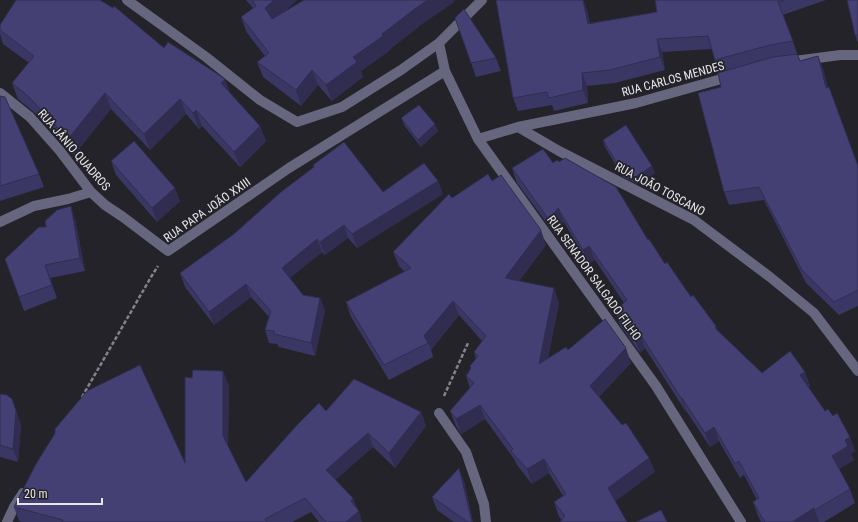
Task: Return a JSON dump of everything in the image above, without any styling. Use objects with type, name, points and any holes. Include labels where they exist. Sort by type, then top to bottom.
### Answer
[{"type":"street","points":[[127,0],[206,57],[260,100],[297,122],[342,107],[401,70],[439,44],[482,0]]},
{"type":"street","name":"RUA SENADOR SALGADO FILHO","points":[[439,44],[445,71],[478,139],[656,386],[741,522]]},
{"type":"street","points":[[776,64],[840,55],[858,55]]},
{"type":"street","name":"RUA PAPA JOÃO XXIII","points":[[168,251],[289,168],[445,71]]},
{"type":"street","name":"RUA CARLOS MENDES","points":[[518,127],[636,103],[739,74]]},
{"type":"street","name":"RUA JÂNIO QUADROS","points":[[0,93],[30,117],[60,151],[91,192],[105,205],[168,251]]},
{"type":"street","points":[[478,139],[518,127]]},
{"type":"street","name":"RUA JOÃO TOSCANO","points":[[518,127],[559,151],[694,220],[770,277],[814,313],[858,371]]},
{"type":"street","points":[[0,222],[34,206],[68,199],[91,192]]},
{"type":"street","points":[[439,413],[466,452],[484,504],[486,522]]},
{"type":"street","points":[[6,522],[30,483]]},
{"type":"path","name":"RUA PAPA JOÃO XXIII","points":[[81,399],[151,277],[168,251]]},
{"type":"path","points":[[439,413],[444,395],[468,344]]},
{"type":"building","points":[[16,0],[100,0],[113,8],[114,6],[164,48],[168,42],[225,79],[221,83],[260,126],[234,152],[196,110],[193,113],[180,99],[144,134],[105,93],[68,139],[29,97],[12,83],[34,56],[0,30],[0,25]]},
{"type":"building","points":[[252,0],[274,0],[265,8],[272,19],[304,0],[428,0],[382,34],[383,36],[353,57],[357,62],[326,85],[312,70],[296,90],[257,62],[269,53],[241,17],[256,6]]},
{"type":"building","points":[[496,0],[583,0],[588,24],[657,12],[655,0],[784,0],[778,2],[793,41],[770,45],[715,60],[708,36],[657,39],[660,57],[610,70],[582,73],[583,90],[549,98],[547,92],[513,98]]},
{"type":"building","points":[[847,0],[858,0],[858,35],[855,35]]},
{"type":"building","points":[[464,9],[496,58],[471,63],[455,18]]},
{"type":"building","points":[[797,54],[800,61],[818,56],[826,88],[829,87],[858,166],[858,290],[834,302],[802,270],[759,187],[724,192],[698,93],[721,87],[718,73],[773,57]]},
{"type":"building","points":[[0,96],[5,97],[39,174],[0,186]]},
{"type":"building","points":[[419,105],[435,124],[418,140],[401,118]]},
{"type":"building","points":[[626,125],[652,166],[635,177],[621,170],[603,140]]},
{"type":"building","points":[[134,141],[175,188],[152,208],[111,161]]},
{"type":"building","points":[[344,142],[383,192],[424,163],[438,181],[352,234],[344,225],[320,242],[317,239],[282,268],[303,295],[320,298],[311,343],[274,334],[274,331],[265,330],[271,311],[246,284],[209,312],[180,273],[234,234],[281,192],[314,167],[313,165]]},
{"type":"building","points":[[543,149],[553,163],[557,160],[559,162],[565,158],[616,187],[648,240],[649,239],[665,264],[667,262],[691,297],[693,295],[716,326],[715,328],[762,373],[790,351],[805,372],[800,375],[825,411],[828,409],[833,416],[837,413],[850,437],[845,440],[848,446],[832,456],[850,489],[815,510],[814,508],[792,522],[765,522],[753,502],[759,498],[739,461],[735,464],[714,427],[705,433],[640,334],[635,339],[615,311],[627,300],[589,246],[583,250],[558,208],[549,220],[512,168]]},
{"type":"building","points":[[488,174],[492,181],[501,175],[541,230],[505,278],[554,288],[539,364],[566,347],[568,350],[605,319],[626,348],[590,386],[622,425],[626,423],[649,458],[608,488],[627,522],[560,522],[565,516],[554,502],[566,494],[544,459],[527,469],[511,451],[513,449],[480,405],[456,419],[450,411],[474,383],[466,376],[471,368],[470,366],[478,356],[474,352],[486,336],[453,301],[424,336],[428,343],[384,365],[346,302],[411,268],[393,252],[449,194],[452,198]]},
{"type":"building","points":[[71,206],[80,258],[45,265],[52,285],[19,297],[5,259],[39,227],[46,227],[45,221],[57,210]]},
{"type":"building","points":[[140,365],[185,463],[185,377],[192,378],[193,370],[223,371],[223,436],[246,482],[319,403],[326,411],[354,379],[421,412],[389,453],[368,433],[326,470],[353,498],[351,501],[359,511],[346,522],[326,522],[305,498],[265,519],[267,522],[62,522],[63,520],[14,507],[36,464],[54,435],[55,429],[87,391]]},
{"type":"building","points":[[0,394],[7,395],[12,399],[16,411],[13,449],[0,445]]},
{"type":"building","points":[[459,468],[472,522],[468,522],[432,497]]},
{"type":"building","points":[[661,510],[667,522],[636,522]]}]
